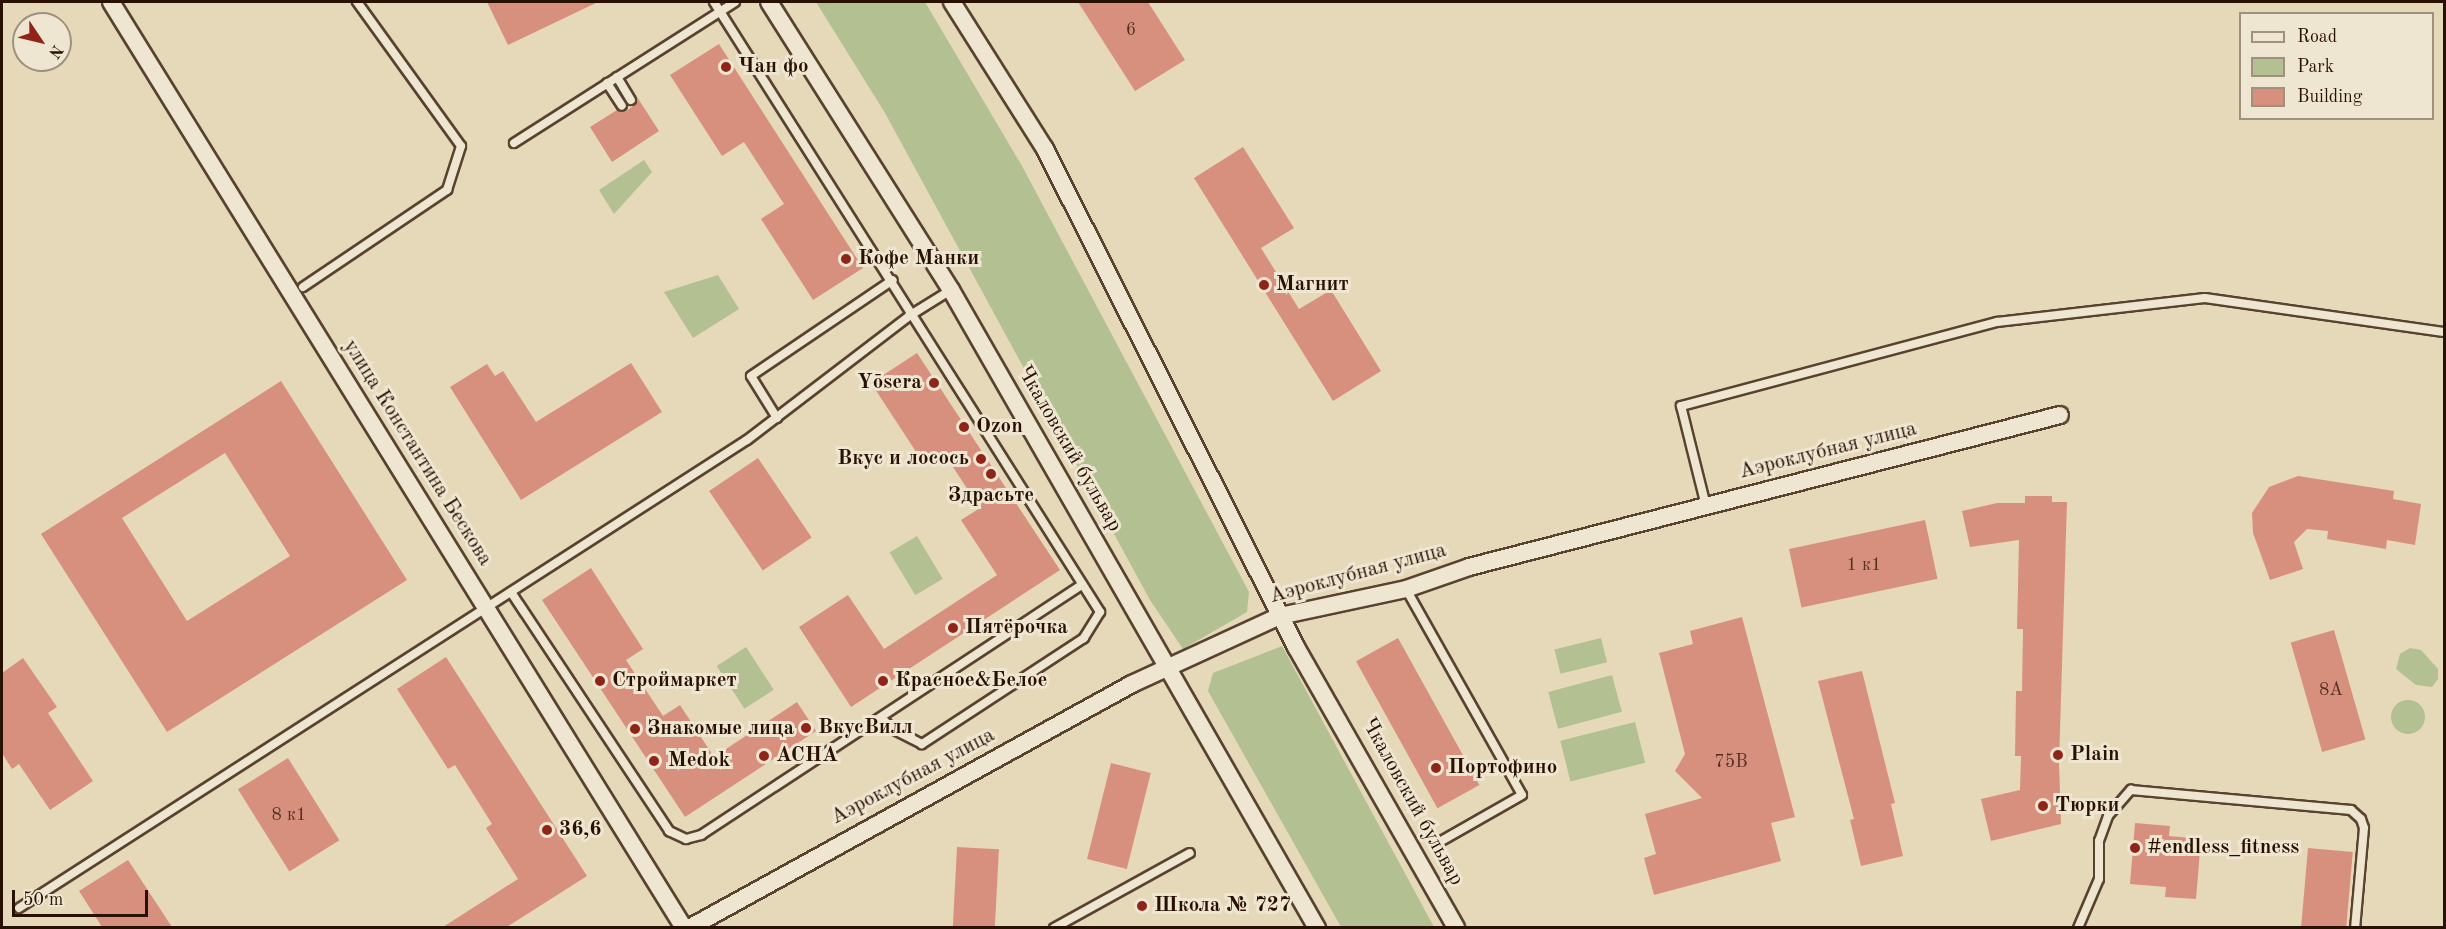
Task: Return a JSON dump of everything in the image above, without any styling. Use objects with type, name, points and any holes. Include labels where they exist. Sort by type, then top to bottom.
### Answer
[{"type":"street","name":"улица Константина Бескова","points":[[111,2],[684,927]]},
{"type":"street","name":"Чкаловский бульвар","points":[[769,2],[951,290],[1317,927]]},
{"type":"street","name":"Чкаловский бульвар","points":[[952,2],[1045,149],[1280,616],[1456,927]]},
{"type":"street","name":"Аэроклубная улица","points":[[689,927],[1167,668],[1280,616],[1406,589],[1469,567],[2060,415]]},
{"type":"lane","points":[[303,287],[447,190],[461,146],[357,2]]},
{"type":"lane","points":[[714,2],[893,280],[912,315],[1100,612],[1084,638],[922,744],[891,728],[882,718]]},
{"type":"lane","points":[[514,144],[735,2]]},
{"type":"lane","points":[[617,77],[631,100]]},
{"type":"lane","points":[[608,83],[622,106]]},
{"type":"lane","points":[[777,418],[751,376],[893,280]]},
{"type":"lane","points":[[20,908],[777,418],[912,315],[951,290]]},
{"type":"lane","points":[[1706,506],[1681,406],[1997,322],[2205,298],[2445,332]]},
{"type":"lane","points":[[511,592],[669,831],[686,839],[701,835],[1082,585]]},
{"type":"lane","points":[[1406,589],[1522,795],[1443,840]]},
{"type":"lane","points":[[2078,927],[2098,879],[2099,841],[2104,824],[2118,801],[2131,790],[2351,810],[2358,814],[2364,828],[2355,927]]},
{"type":"lane","points":[[1054,927],[1190,853]]},
{"type":"green space","points":[[816,2],[925,2],[1022,166],[1249,592],[1247,612],[1183,649],[1150,600],[885,113]]},
{"type":"green space","points":[[644,160],[652,172],[614,214],[599,190]]},
{"type":"green space","points":[[718,275],[739,309],[693,338],[664,292]]},
{"type":"green space","points":[[917,536],[943,579],[915,595],[890,552]]},
{"type":"green space","points":[[1601,638],[1607,662],[1560,674],[1554,650]]},
{"type":"green space","points":[[1282,646],[1434,927],[1341,927],[1208,691],[1213,673]]},
{"type":"green space","points":[[746,647],[774,690],[744,709],[717,666]]},
{"type":"green space","points":[[2410,648],[2421,650],[2438,669],[2438,679],[2432,687],[2416,685],[2396,669],[2400,654]]},
{"type":"green space","points":[[1612,675],[1622,712],[1558,729],[1548,692]]},
{"type":"green space","points":[[2408,700],[2420,705],[2425,717],[2420,729],[2408,734],[2396,729],[2391,717],[2396,705]]},
{"type":"green space","points":[[1635,722],[1645,763],[1570,781],[1560,741]]},
{"type":"building","points":[[487,2],[598,2],[508,45]]},
{"type":"building","points":[[1078,2],[1148,2],[1185,60],[1135,91]]},
{"type":"building","points":[[719,44],[863,268],[813,300],[761,219],[784,204],[744,142],[722,156],[670,75]]},
{"type":"building","points":[[637,97],[659,131],[612,162],[590,127],[617,110],[625,112],[636,104]]},
{"type":"building","points":[[1243,147],[1294,228],[1261,248],[1299,309],[1331,290],[1381,371],[1333,401],[1194,178]]},
{"type":"building","points":[[917,353],[1060,570],[851,707],[799,627],[848,595],[884,649],[997,575],[961,520],[980,508],[943,452],[924,464],[871,383]]},
{"type":"building","points":[[631,363],[662,412],[521,500],[450,387],[487,364],[495,376],[503,371],[536,422]]},
{"type":"building","points":[[281,381],[407,580],[167,732],[41,534]],"holes":[[[225,453],[290,556],[187,621],[122,518]]]},
{"type":"building","points":[[758,458],[812,538],[763,571],[709,491]]},
{"type":"building","points":[[2298,476],[2394,491],[2393,499],[2421,504],[2415,545],[2387,540],[2386,549],[2327,539],[2328,531],[2307,529],[2294,542],[2303,569],[2270,580],[2253,533],[2252,513],[2269,487]]},
{"type":"building","points":[[2025,496],[2052,496],[2052,502],[2067,502],[2059,763],[2061,824],[1991,841],[1981,799],[2020,790],[2021,756],[2015,756],[2016,691],[2022,691],[2023,629],[2017,629],[2019,540],[1970,547],[1962,511],[1997,503],[2025,503]]},
{"type":"building","points":[[1925,520],[1937,579],[1802,608],[1789,549]]},
{"type":"building","points":[[591,568],[643,649],[626,660],[663,716],[680,705],[714,757],[797,702],[816,731],[685,817],[542,600]]},
{"type":"building","points":[[1742,617],[1795,817],[1771,823],[1781,861],[1654,895],[1644,858],[1656,854],[1645,814],[1702,798],[1675,771],[1685,754],[1659,653],[1693,644],[1690,631]]},
{"type":"building","points":[[2334,630],[2365,740],[2322,752],[2291,642]]},
{"type":"building","points":[[1398,638],[1479,785],[1437,808],[1356,661]]},
{"type":"building","points":[[446,657],[587,876],[507,927],[443,927],[518,879],[486,828],[492,824],[455,765],[448,769],[397,689]]},
{"type":"building","points":[[23,658],[57,707],[48,713],[93,781],[50,810],[19,764],[12,769],[2,753],[2,673]]},
{"type":"building","points":[[1862,671],[1895,803],[1891,804],[1903,856],[1861,866],[1850,820],[1854,819],[1818,681]]},
{"type":"building","points":[[288,758],[339,840],[289,872],[238,789]]},
{"type":"building","points":[[1111,763],[1151,773],[1127,869],[1087,859]]},
{"type":"building","points":[[2135,823],[2170,826],[2169,836],[2201,839],[2196,899],[2165,897],[2166,887],[2130,884]]},
{"type":"building","points":[[957,847],[999,849],[995,928],[953,927]]},
{"type":"building","points":[[2308,848],[2353,852],[2346,928],[2301,927]]},
{"type":"building","points":[[128,860],[172,927],[102,927],[79,891]]},
{"type":"place","name":"Чан фо","points":[[726,67]]},
{"type":"place","name":"Кофе Манки","points":[[846,259]]},
{"type":"place","name":"Магнит","points":[[1264,285]]},
{"type":"place","name":"Yōsera","points":[[934,383]]},
{"type":"place","name":"Ozon","points":[[964,427]]},
{"type":"place","name":"Вкус и лосось","points":[[981,459]]},
{"type":"place","name":"Здрасьте","points":[[991,474]]},
{"type":"place","name":"Пятёрочка","points":[[953,628]]},
{"type":"place","name":"Строймаркет","points":[[600,681]]},
{"type":"place","name":"Красное&Белое","points":[[883,681]]},
{"type":"place","name":"ВкусВилл","points":[[806,728]]},
{"type":"place","name":"Знакомые лица","points":[[635,729]]},
{"type":"place","name":"Plain","points":[[2058,755]]},
{"type":"place","name":"АСНА","points":[[764,756]]},
{"type":"place","name":"Medok","points":[[654,761]]},
{"type":"place","name":"Портофино","points":[[1436,768]]},
{"type":"place","name":"Тюрки","points":[[2043,806]]},
{"type":"place","name":"36,6","points":[[547,830]]},
{"type":"place","name":"#endless_fitness","points":[[2135,848]]},
{"type":"place","name":"Школа № 727","points":[[1142,906]]}]
